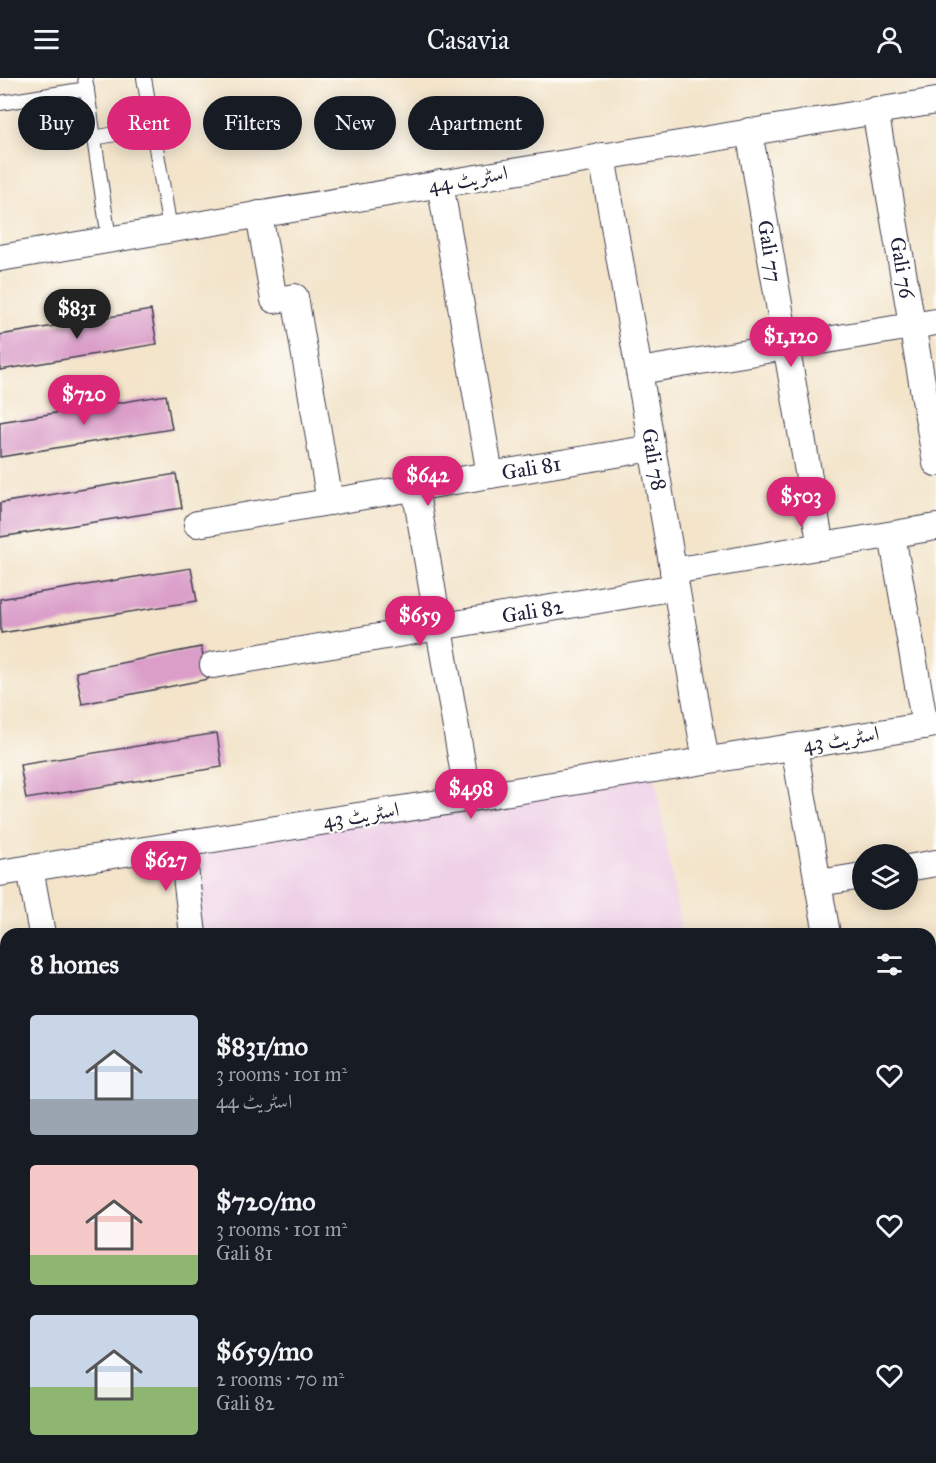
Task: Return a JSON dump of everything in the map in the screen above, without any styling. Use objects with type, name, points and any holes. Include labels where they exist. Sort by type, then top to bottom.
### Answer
[{"type":"street","name":"اسٹریٹ 44","points":[[0,258],[936,101]]},
{"type":"street","name":"Gali 76","points":[[875,110],[924,323],[936,463]]},
{"type":"street","name":"Gali 77","points":[[749,131],[821,547]]},
{"type":"street","name":"Gali 78","points":[[602,156],[705,761]]},
{"type":"street","points":[[440,183],[490,475]]},
{"type":"street","points":[[259,214],[274,300],[295,297],[330,502]]},
{"type":"street","points":[[639,371],[924,323]]},
{"type":"street","name":"Gali 81","points":[[197,524],[652,448]]},
{"type":"street","points":[[415,488],[468,798]]},
{"type":"street","name":"Gali 82","points":[[213,665],[439,627],[821,547],[936,527]]},
{"type":"street","points":[[892,535],[930,725]]},
{"type":"street","name":"اسٹریٹ 43","points":[[0,873],[930,725]]},
{"type":"street","points":[[794,747],[826,928]]},
{"type":"street","points":[[182,844],[192,928]]},
{"type":"street","points":[[918,866],[936,863]]},
{"type":"street","points":[[30,868],[41,928]]},
{"type":"street","points":[[819,883],[852,878]]},
{"type":"lane","points":[[144,78],[147,96]]},
{"type":"lane","points":[[0,103],[86,83]]},
{"type":"lane","points":[[95,145],[109,239]]},
{"type":"lane","points":[[157,150],[170,229]]},
{"type":"shaded area","points":[[654,771],[681,928],[194,928],[176,837]]},
{"type":"building","points":[[151,310],[157,344],[0,370],[0,335]]},
{"type":"building","points":[[166,395],[172,429],[0,457],[0,422]]},
{"type":"building","points":[[176,474],[182,508],[0,537],[0,503]]},
{"type":"building","points":[[191,568],[197,601],[1,633],[0,599]]},
{"type":"building","points":[[201,647],[208,679],[82,704],[76,672]]},
{"type":"building","points":[[217,733],[222,767],[26,799],[20,765]]}]
